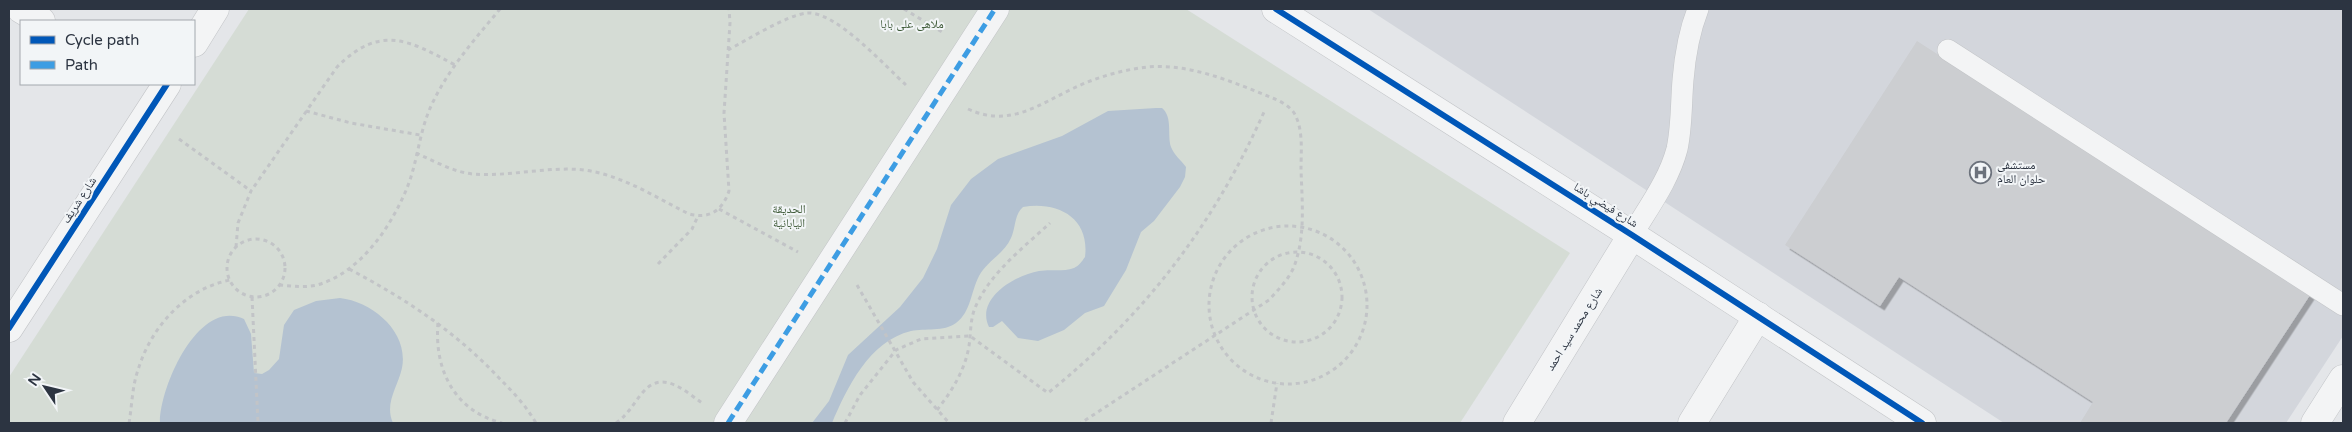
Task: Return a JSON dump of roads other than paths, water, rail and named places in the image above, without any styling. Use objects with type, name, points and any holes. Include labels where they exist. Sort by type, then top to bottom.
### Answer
[{"type":"street","points":[[21,9],[39,20]]},
{"type":"street","points":[[195,41],[215,9]]},
{"type":"street","points":[[728,423],[995,9]]},
{"type":"street","name":"شارع فيضي باشا","points":[[1276,9],[1758,316],[1913,421]]},
{"type":"street","name":"شارع شريف","points":[[9,328],[155,88]]},
{"type":"street","name":"شارع محمد سيد احمد","points":[[1516,423],[1632,235]]},
{"type":"street","points":[[1692,423],[1758,316]]},
{"type":"street","points":[[2315,423],[2342,385]]},
{"type":"lane","points":[[1632,235],[1662,186],[1676,150],[1682,114],[1683,80],[1690,31],[1698,9]]},
{"type":"lane","points":[[1948,50],[2343,305]]},
{"type":"water","points":[[1162,108],[1169,121],[1171,147],[1186,167],[1185,177],[1180,187],[1154,221],[1141,232],[1126,270],[1104,306],[1085,313],[1064,330],[1038,341],[1018,338],[1002,321],[993,327],[989,327],[986,316],[988,307],[1000,290],[1009,283],[1030,273],[1074,268],[1085,257],[1085,243],[1082,232],[1077,222],[1069,215],[1048,207],[1023,207],[1018,214],[1013,234],[1008,244],[982,271],[976,282],[968,307],[961,318],[946,328],[911,331],[896,336],[883,345],[861,368],[845,395],[832,423],[812,423],[829,401],[848,355],[900,307],[923,278],[937,249],[951,205],[971,179],[998,159],[1062,136],[1108,111]]},
{"type":"water","points":[[340,298],[365,306],[376,312],[394,331],[400,342],[403,355],[402,368],[391,402],[390,409],[393,423],[160,423],[161,408],[174,369],[184,350],[197,333],[211,321],[227,316],[244,319],[251,334],[254,373],[262,374],[269,370],[279,359],[284,325],[294,310],[316,301]]},
{"type":"place","name":"مستشفى حلوان العام","points":[[1981,172]]},
{"type":"park label","name":"ملاهى على بابا","points":[[912,24]]},
{"type":"park label","name":"الحديقة اليابانية","points":[[789,216]]}]
